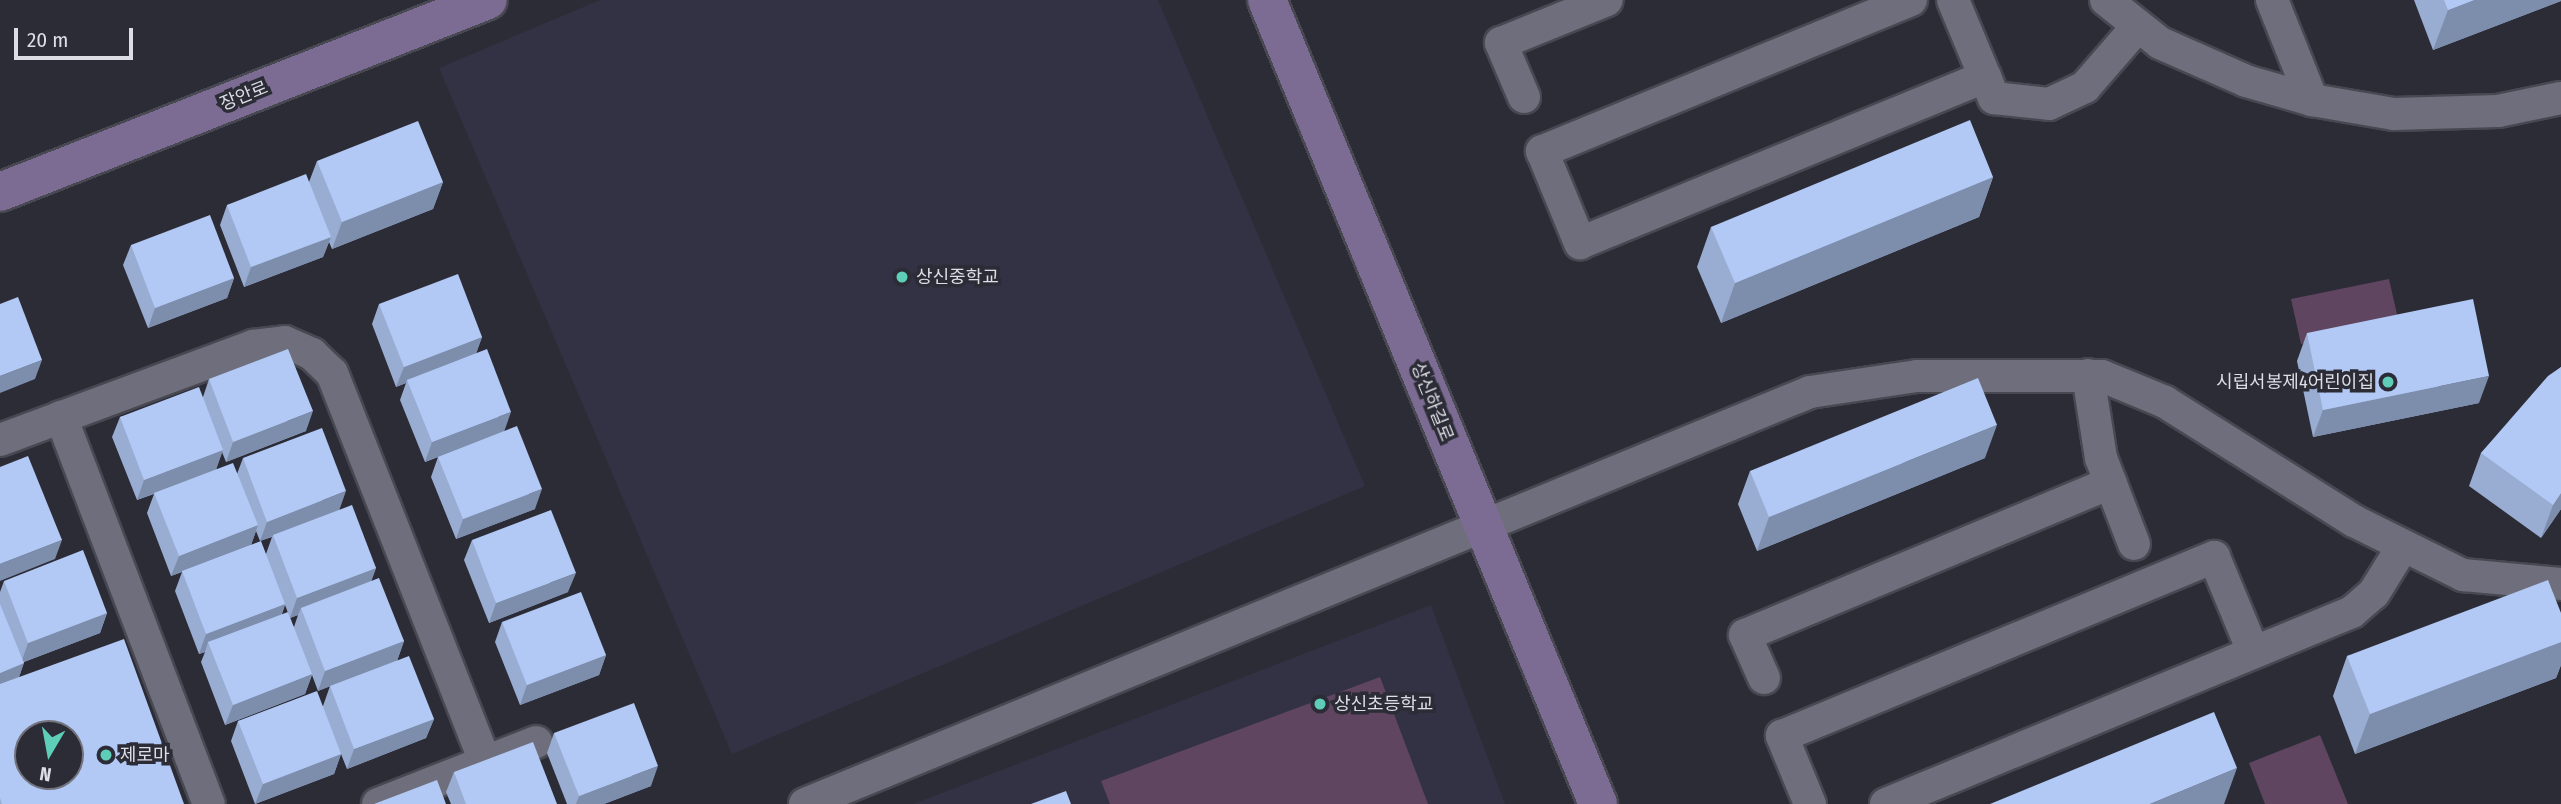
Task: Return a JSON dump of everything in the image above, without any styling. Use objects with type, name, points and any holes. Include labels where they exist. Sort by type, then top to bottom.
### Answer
[{"type":"street","name":"장안로","points":[[0,192],[488,0]]},
{"type":"street","name":"상신하길로","points":[[1267,0],[1598,804]]},
{"type":"street","points":[[1524,97],[1501,43],[1607,0]]},
{"type":"street","points":[[1911,0],[1542,151],[1580,243],[1985,77]]},
{"type":"street","points":[[1954,0],[1994,98],[2049,104],[2085,87],[2138,26]]},
{"type":"street","points":[[2106,0],[2160,43],[2246,81],[2312,100],[2394,114],[2498,111],[2561,98]]},
{"type":"street","points":[[2272,0],[2312,100]]},
{"type":"street","points":[[0,440],[253,346],[285,342],[312,354],[332,373],[485,762]]},
{"type":"street","points":[[2088,375],[2111,483],[2134,544]]},
{"type":"street","points":[[805,804],[1810,392],[1917,376],[2088,375],[2165,402],[2403,545],[2463,575],[2561,584]]},
{"type":"street","points":[[61,417],[209,804]]},
{"type":"street","points":[[1764,678],[1745,635],[2111,483]]},
{"type":"street","points":[[1886,804],[2353,612],[2374,593],[2403,545]]},
{"type":"street","points":[[1810,804],[1782,736],[2214,557],[2253,652]]},
{"type":"street","points":[[378,804],[536,742]]},
{"type":"shaded area","name":"상신중학교","points":[[600,0],[1158,0],[1365,486],[732,754],[439,68]]},
{"type":"shaded area","points":[[2389,279],[2399,323],[2301,344],[2291,299]]},
{"type":"shaded area","name":"상신초등학교","points":[[1431,605],[1505,804],[913,804]]},
{"type":"shaded area","points":[[1380,677],[1428,804],[1110,804],[1101,781]]},
{"type":"shaded area","points":[[2320,735],[2348,804],[2265,804],[2249,763]]},
{"type":"building","points":[[2444,0],[2474,0],[2448,10]]},
{"type":"building","points":[[1970,120],[1993,177],[1735,283],[1711,227]]},
{"type":"building","points":[[418,121],[443,182],[342,222],[317,161]]},
{"type":"building","points":[[306,174],[331,237],[251,267],[227,205]]},
{"type":"building","points":[[210,215],[234,278],[155,308],[131,245]]},
{"type":"building","points":[[458,274],[482,337],[404,367],[379,304]]},
{"type":"building","points":[[18,297],[42,360],[0,376],[0,304]]},
{"type":"building","name":"시립서봉제4어린이집","points":[[2473,299],[2489,376],[2323,410],[2307,333]]},
{"type":"building","points":[[288,349],[313,411],[233,442],[209,379]]},
{"type":"building","points":[[487,349],[511,412],[432,442],[407,380]]},
{"type":"building","points":[[2561,367],[2561,493],[2553,505],[2481,453],[2548,376]]},
{"type":"building","points":[[1978,378],[1997,425],[1769,517],[1750,471]]},
{"type":"building","points":[[199,387],[223,450],[144,480],[120,417]]},
{"type":"building","points":[[517,426],[542,489],[463,519],[438,457]]},
{"type":"building","points":[[322,428],[346,491],[267,522],[243,458]]},
{"type":"building","points":[[28,456],[62,540],[0,564],[0,467]]},
{"type":"building","points":[[233,463],[258,525],[179,556],[154,493]]},
{"type":"building","points":[[352,505],[376,568],[297,598],[273,535]]},
{"type":"building","points":[[551,510],[576,573],[496,603],[472,540]]},
{"type":"building","points":[[261,541],[285,604],[206,634],[182,571]]},
{"type":"building","points":[[83,550],[107,613],[28,643],[4,581]]},
{"type":"building","points":[[379,578],[404,641],[325,671],[301,608]]},
{"type":"building","points":[[2548,580],[2561,613],[2561,642],[2370,714],[2347,656]]},
{"type":"building","points":[[581,592],[606,655],[527,685],[502,622]]},
{"type":"building","points":[[0,604],[24,663],[0,673]]},
{"type":"building","points":[[288,612],[312,674],[233,705],[208,642]]},
{"type":"building","name":"제로마","points":[[124,639],[184,804],[2,804],[0,684]]},
{"type":"building","points":[[409,656],[434,719],[354,749],[330,686]]},
{"type":"building","points":[[317,691],[341,754],[263,784],[238,721]]},
{"type":"building","points":[[634,703],[658,766],[579,796],[554,733]]},
{"type":"building","points":[[2214,712],[2237,768],[2150,804],[1990,804]]},
{"type":"building","points":[[533,742],[557,804],[466,804],[454,772]]},
{"type":"building","points":[[437,780],[446,804],[374,804]]},
{"type":"building","points":[[1066,791],[1071,804],[1031,804]]},
{"type":"place","name":"상신중학교","points":[[902,277]]},
{"type":"place","name":"시립서봉제4어린이집","points":[[2388,382]]},
{"type":"place","name":"상신초등학교","points":[[1320,704]]},
{"type":"place","name":"제로마","points":[[106,755]]}]
